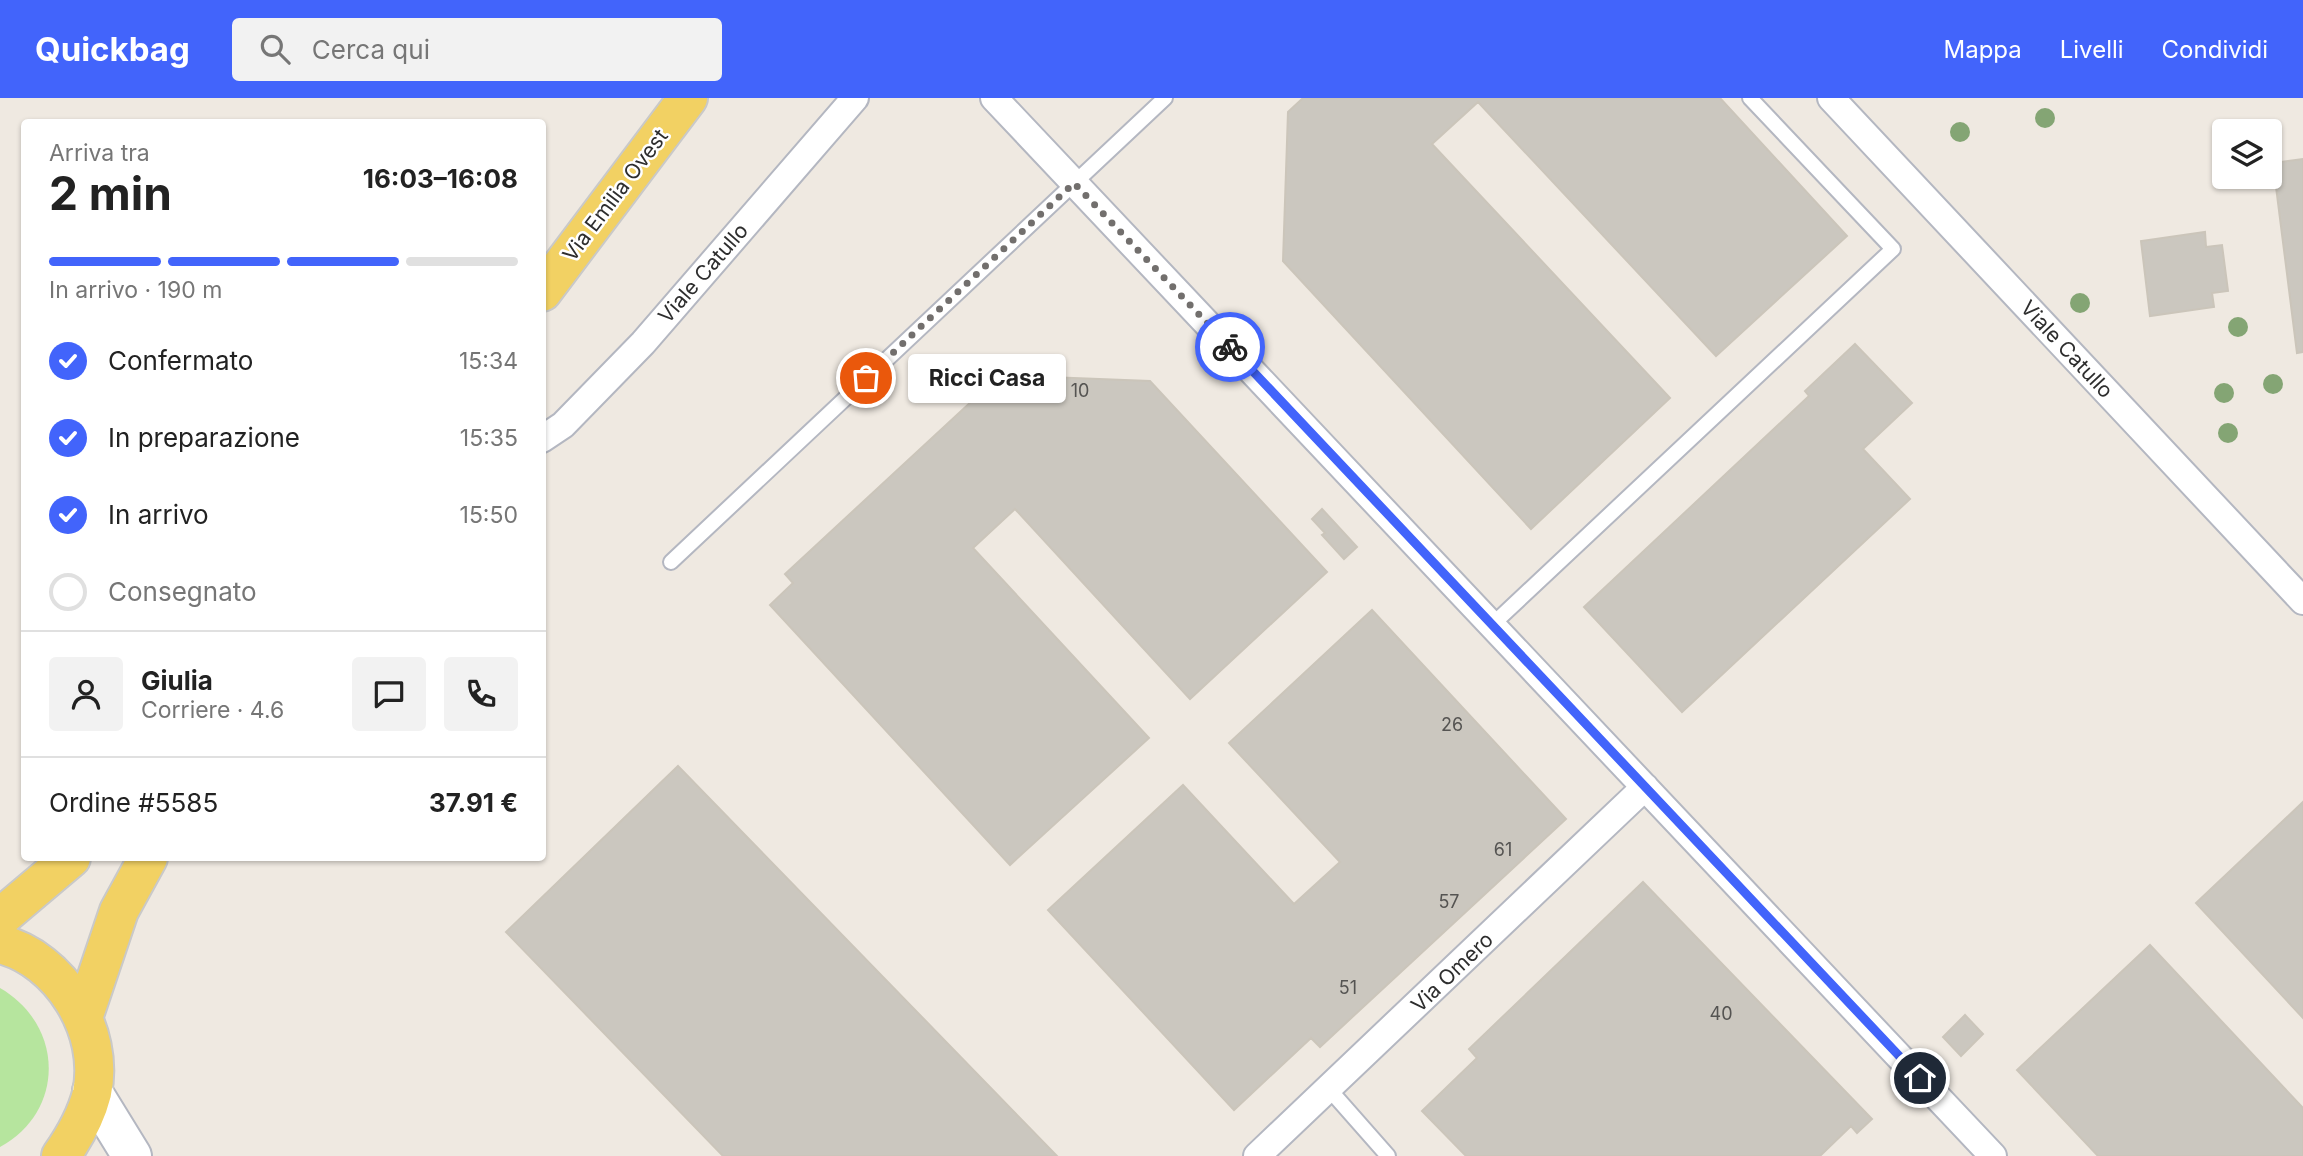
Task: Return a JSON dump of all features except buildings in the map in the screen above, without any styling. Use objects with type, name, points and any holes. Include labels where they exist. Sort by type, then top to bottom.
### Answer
[{"type":"main road","name":"Via Emilia Ovest","points":[[546,287],[688,98]]},
{"type":"main road","points":[[0,918],[67,861]]},
{"type":"main road","points":[[83,1018],[119,911],[146,861]]},
{"type":"main road","points":[[0,944],[10,946],[40,964],[65,988],[83,1018],[93,1054],[92,1091],[80,1128],[61,1156]]},
{"type":"street","name":"Viale Catullo","points":[[546,436],[564,425],[643,343],[855,98]]},
{"type":"street","points":[[994,98],[1993,1156]]},
{"type":"street","name":"Viale Catullo","points":[[1831,98],[2303,601]]},
{"type":"street","name":"Via Omero","points":[[1257,1156],[1645,787]]},
{"type":"street","points":[[92,1091],[132,1156]]},
{"type":"lane","points":[[671,562],[1165,98]]},
{"type":"lane","points":[[1492,625],[1893,249],[1750,98]]},
{"type":"lane","points":[[1329,1089],[1388,1156]]},
{"type":"green space","points":[[0,988],[21,1004],[36,1023],[46,1045],[49,1068],[46,1091],[37,1112],[22,1131],[0,1147]]},
{"type":"way so far","points":[[866,378],[1074,183],[1230,347]]},
{"type":"place","name":"Ricci Casa","points":[[866,378]]},
{"type":"route","points":[[1230,347],[1920,1078]]}]
